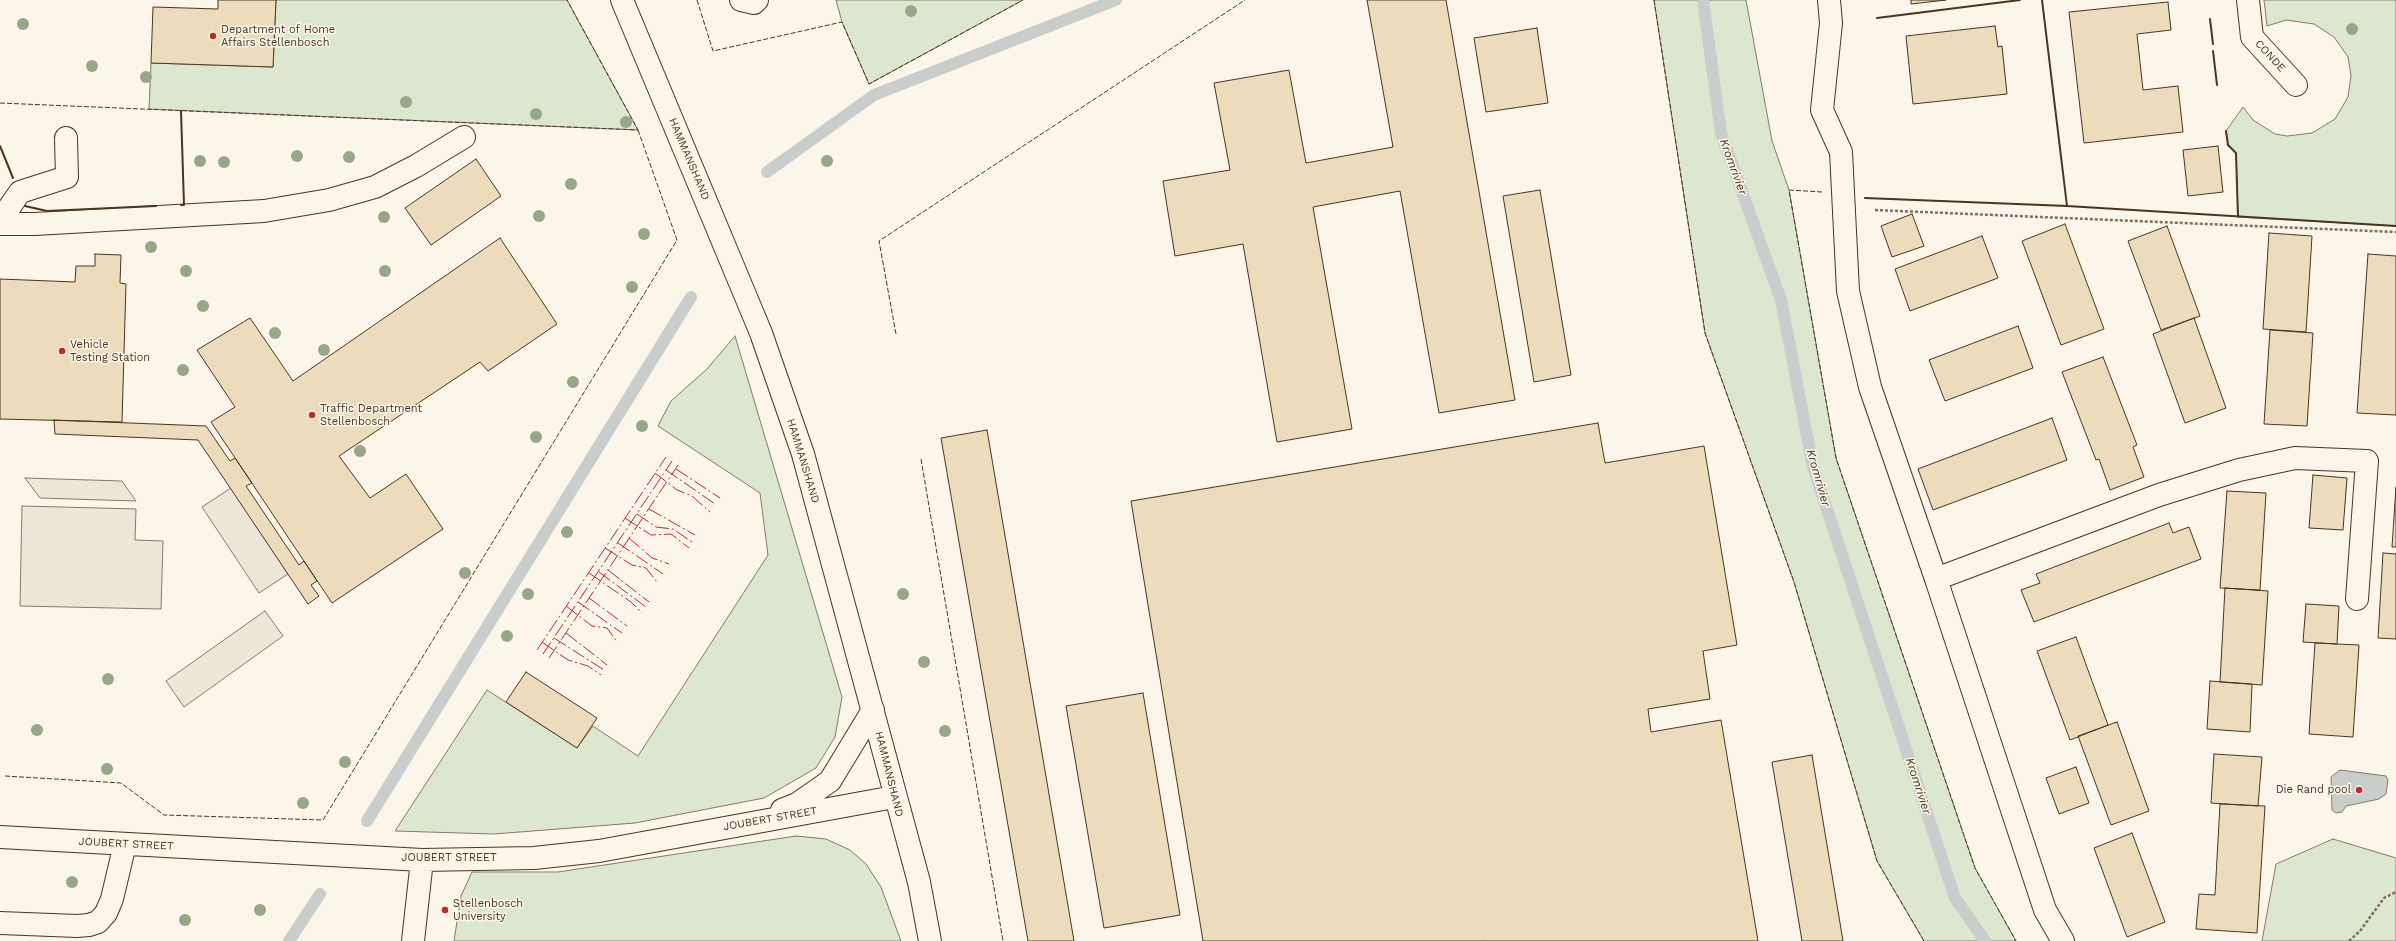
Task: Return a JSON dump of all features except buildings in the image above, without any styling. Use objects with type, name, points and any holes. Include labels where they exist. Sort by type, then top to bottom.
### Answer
[{"type":"street","name":"HAMMANSHAND","points":[[622,0],[761,333],[803,454],[873,710],[894,797],[919,882],[930,941]]},
{"type":"street","points":[[741,0],[754,3],[757,0]]},
{"type":"street","points":[[1828,0],[1831,23],[1822,110],[1841,152],[1848,291],[1870,388],[1936,579],[2045,910],[2063,941]]},
{"type":"street","name":"CONDE","points":[[2248,0],[2252,37],[2296,85]]},
{"type":"street","points":[[0,224],[35,224],[264,211],[329,200],[375,187],[416,166],[464,137]]},
{"type":"street","points":[[0,221],[20,192],[67,177],[66,138]]},
{"type":"street","points":[[1936,579],[2159,494],[2239,470],[2295,458],[2367,461],[2358,599]]},
{"type":"street","points":[[755,821],[796,804],[830,781],[873,710]]},
{"type":"street","name":"JOUBERT STREET","points":[[0,837],[422,860],[534,858],[600,851],[755,821],[894,797]]},
{"type":"street","points":[[0,923],[77,926],[98,922],[106,913],[112,899],[125,844]]},
{"type":"street","points":[[414,941],[422,860]]},
{"type":"path","points":[[1845,209],[2396,232]]},
{"type":"path","points":[[2349,941],[2360,931],[2384,898],[2396,892]]},
{"type":"green space","points":[[276,0],[567,0],[638,130],[149,109],[151,63],[273,67]]},
{"type":"green space","points":[[836,0],[1023,0],[869,84],[842,22]]},
{"type":"green space","points":[[1654,0],[1746,0],[1772,141],[1789,190],[1836,458],[1975,868],[2016,941],[1924,941],[1877,861],[1794,582],[1705,333]]},
{"type":"green space","points":[[2264,0],[2396,0],[2396,226],[2238,217],[2236,153],[2228,145],[2226,131],[2243,107],[2253,120],[2275,134],[2287,136],[2312,133],[2335,119],[2348,97],[2351,76],[2348,57],[2334,37],[2314,24],[2286,20],[2267,26]]},
{"type":"green space","points":[[735,336],[842,697],[835,737],[816,768],[764,798],[635,823],[494,834],[395,831],[487,690],[577,748],[593,726],[638,756],[768,555],[760,493],[658,426],[671,401],[707,369]]},
{"type":"green space","points":[[796,836],[826,839],[850,850],[866,864],[881,887],[901,941],[454,941],[461,896],[472,872],[558,872]]},
{"type":"green space","points":[[2333,839],[2396,858],[2396,941],[2262,941],[2276,864]]},
{"type":"shaded area","points":[[25,478],[122,481],[136,501],[40,498]]},
{"type":"shaded area","points":[[231,488],[288,574],[259,593],[202,507]]},
{"type":"shaded area","points":[[22,506],[136,509],[135,540],[163,541],[161,609],[20,606]]},
{"type":"shaded area","points":[[265,611],[283,636],[184,707],[166,681]]},
{"type":"shaded area","name":"Die Rand pool","points":[[2340,770],[2386,776],[2388,780],[2386,794],[2379,799],[2346,806],[2342,812],[2336,813],[2332,810],[2331,777]]},
{"type":"waterway","points":[[767,172],[874,95],[1116,0]]},
{"type":"waterway","name":"Kromrivier","points":[[1703,0],[1721,133],[1781,300],[1813,467],[1955,898],[1985,941]]},
{"type":"waterway","points":[[367,821],[691,297]]},
{"type":"waterway","points":[[289,941],[320,894]]},
{"type":"fence","points":[[0,103],[638,130],[567,0]]},
{"type":"fence","points":[[697,0],[713,51],[842,22],[869,84],[1023,0]]},
{"type":"fence","points":[[896,334],[879,241],[1245,0]]},
{"type":"fence","points":[[1654,0],[1705,333],[1794,582],[1877,861],[1924,941]]},
{"type":"fence","points":[[5,776],[121,783],[164,815],[323,820],[677,240],[638,130]]},
{"type":"fence","points":[[1822,192],[1789,190],[1836,458],[1975,868],[2016,941]]},
{"type":"fence","points":[[921,459],[1003,941]]},
{"type":"wall","points":[[1877,18],[2020,0]]},
{"type":"wall","points":[[2042,0],[2067,206]]},
{"type":"wall","points":[[2210,19],[2213,44]]},
{"type":"wall","points":[[2213,51],[2217,85]]},
{"type":"wall","points":[[181,111],[184,205],[181,205]]},
{"type":"wall","points":[[2226,131],[2228,145],[2236,153],[2238,217]]},
{"type":"wall","points":[[0,146],[13,178]]},
{"type":"wall","points":[[1865,198],[2067,206],[2396,226]]},
{"type":"wall","points":[[25,206],[47,211],[156,206]]},
{"type":"power","points":[[537,650],[666,457]]},
{"type":"power","points":[[543,654],[672,461]]},
{"type":"power","points":[[549,658],[678,465]]},
{"type":"power","points":[[676,469],[720,498]]},
{"type":"power","points":[[666,470],[715,504]]},
{"type":"power","points":[[655,473],[677,490],[692,496],[710,512]]},
{"type":"power","points":[[649,509],[695,535]]},
{"type":"power","points":[[637,514],[656,527],[673,529],[692,542]]},
{"type":"power","points":[[625,518],[651,535],[671,534],[689,548]]},
{"type":"power","points":[[629,538],[652,558],[669,564]]},
{"type":"power","points":[[618,543],[663,574]]},
{"type":"power","points":[[605,548],[632,565],[646,568],[657,582]]},
{"type":"power","points":[[608,570],[649,602]]},
{"type":"power","points":[[599,572],[646,607]]},
{"type":"power","points":[[589,573],[631,602],[642,613]]},
{"type":"power","points":[[589,598],[627,626]]},
{"type":"power","points":[[578,602],[622,633]]},
{"type":"power","points":[[566,606],[592,626],[607,628],[617,642]]},
{"type":"power","points":[[566,633],[607,665]]},
{"type":"power","points":[[554,638],[604,670]]},
{"type":"power","points":[[542,642],[568,660],[588,666],[601,675]]},
{"type":"place","name":"Department of Home Affairs Stellenbosch","points":[[213,36]]},
{"type":"place","name":"Vehicle Testing Station","points":[[62,351]]},
{"type":"place","name":"Traffic Department Stellenbosch","points":[[312,415]]},
{"type":"place","name":"Die Rand pool","points":[[2359,790]]},
{"type":"place","name":"Stellenbosch University","points":[[445,910]]}]
